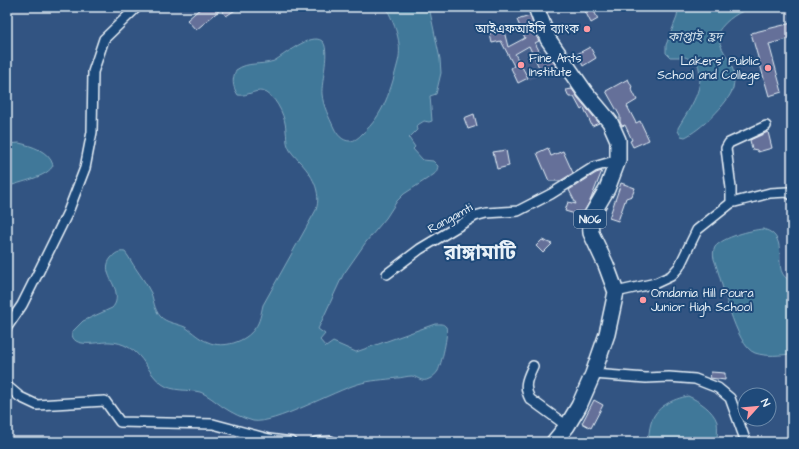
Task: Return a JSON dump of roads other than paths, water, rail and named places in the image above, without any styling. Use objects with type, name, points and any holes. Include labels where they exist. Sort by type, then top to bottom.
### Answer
[{"type":"highway","name":"N106","points":[[536,7],[548,39],[610,122],[618,140],[618,160],[607,189],[590,218],[591,233],[606,265],[616,292]]},
{"type":"highway","points":[[554,442],[567,426],[579,406],[593,374],[607,334],[616,292]]},
{"type":"street","points":[[7,327],[22,305],[44,262],[68,212],[84,168],[92,132],[94,72],[104,39],[137,7]]},
{"type":"street","points":[[731,203],[731,188],[726,148],[729,143],[766,126]]},
{"type":"street","name":"Rangamti","points":[[387,274],[420,249],[475,216],[486,213],[518,211],[551,194],[594,168],[618,160]]},
{"type":"street","points":[[616,292],[656,283],[671,276],[679,267],[697,230],[731,203],[770,193],[787,192],[792,195]]},
{"type":"street","points":[[533,366],[526,382],[526,393],[530,400],[567,426]]},
{"type":"street","points":[[593,374],[646,378],[669,377],[695,379],[718,388],[730,398],[746,442]]},
{"type":"street","points":[[7,386],[20,397],[37,405],[105,401],[120,422],[213,424],[268,439],[292,442]]},
{"type":"street","points":[[316,442],[333,442]]},
{"type":"water","points":[[386,7],[429,7],[440,59],[441,73],[436,94],[430,96],[432,121],[424,121],[416,126],[417,130],[409,138],[415,147],[413,149],[423,160],[433,161],[438,166],[434,174],[404,194],[397,201],[386,218],[366,242],[343,275],[318,329],[325,334],[320,340],[326,347],[333,342],[356,352],[435,324],[443,324],[447,330],[446,342],[438,371],[435,375],[427,380],[412,376],[363,383],[347,388],[289,413],[262,421],[253,421],[223,407],[200,392],[166,387],[157,380],[133,350],[124,345],[112,342],[81,343],[76,341],[73,338],[72,332],[83,321],[112,308],[114,305],[116,293],[107,267],[113,256],[121,252],[125,252],[149,288],[155,308],[165,320],[185,327],[208,342],[220,345],[234,343],[251,333],[258,323],[263,305],[316,210],[318,197],[312,177],[289,148],[285,121],[275,100],[263,91],[238,95],[233,82],[236,70],[245,66],[274,61],[304,42],[317,39],[322,41],[325,45],[326,51],[322,89],[325,107],[338,135],[347,141],[354,140],[370,127],[376,119],[386,101],[398,62],[399,40],[395,26]]},
{"type":"water","name":"কাপ্তাই হ্রদ","points":[[678,7],[755,7],[734,16],[725,23],[718,32],[720,44],[734,72],[733,88],[720,109],[698,129],[685,137],[681,136],[678,128],[696,96],[699,88],[700,71],[697,62],[685,57],[670,57],[666,53],[666,45],[677,17]]},
{"type":"water","points":[[19,143],[44,153],[51,160],[53,165],[46,173],[40,176],[7,187],[7,144]]},
{"type":"water","points":[[763,229],[772,233],[777,239],[781,271],[785,277],[792,281],[792,354],[764,355],[755,353],[748,348],[735,326],[714,259],[713,253],[715,247],[719,243],[745,232]]},
{"type":"water","points":[[688,396],[705,406],[715,418],[717,422],[717,442],[648,442],[650,425],[656,412],[676,399]]},
{"type":"place","name":"আইএফআইসি ব্যাংক","points":[[587,29]]},
{"type":"place","name":"Fine Arts Institute","points":[[521,65]]},
{"type":"place","name":"Lakers' Public School and College","points":[[768,68]]},
{"type":"place","name":"Omdamia Hill Poura Junior High School","points":[[643,300]]},
{"type":"district","name":"রাঙ্গামাটি","points":[[480,252]]}]
